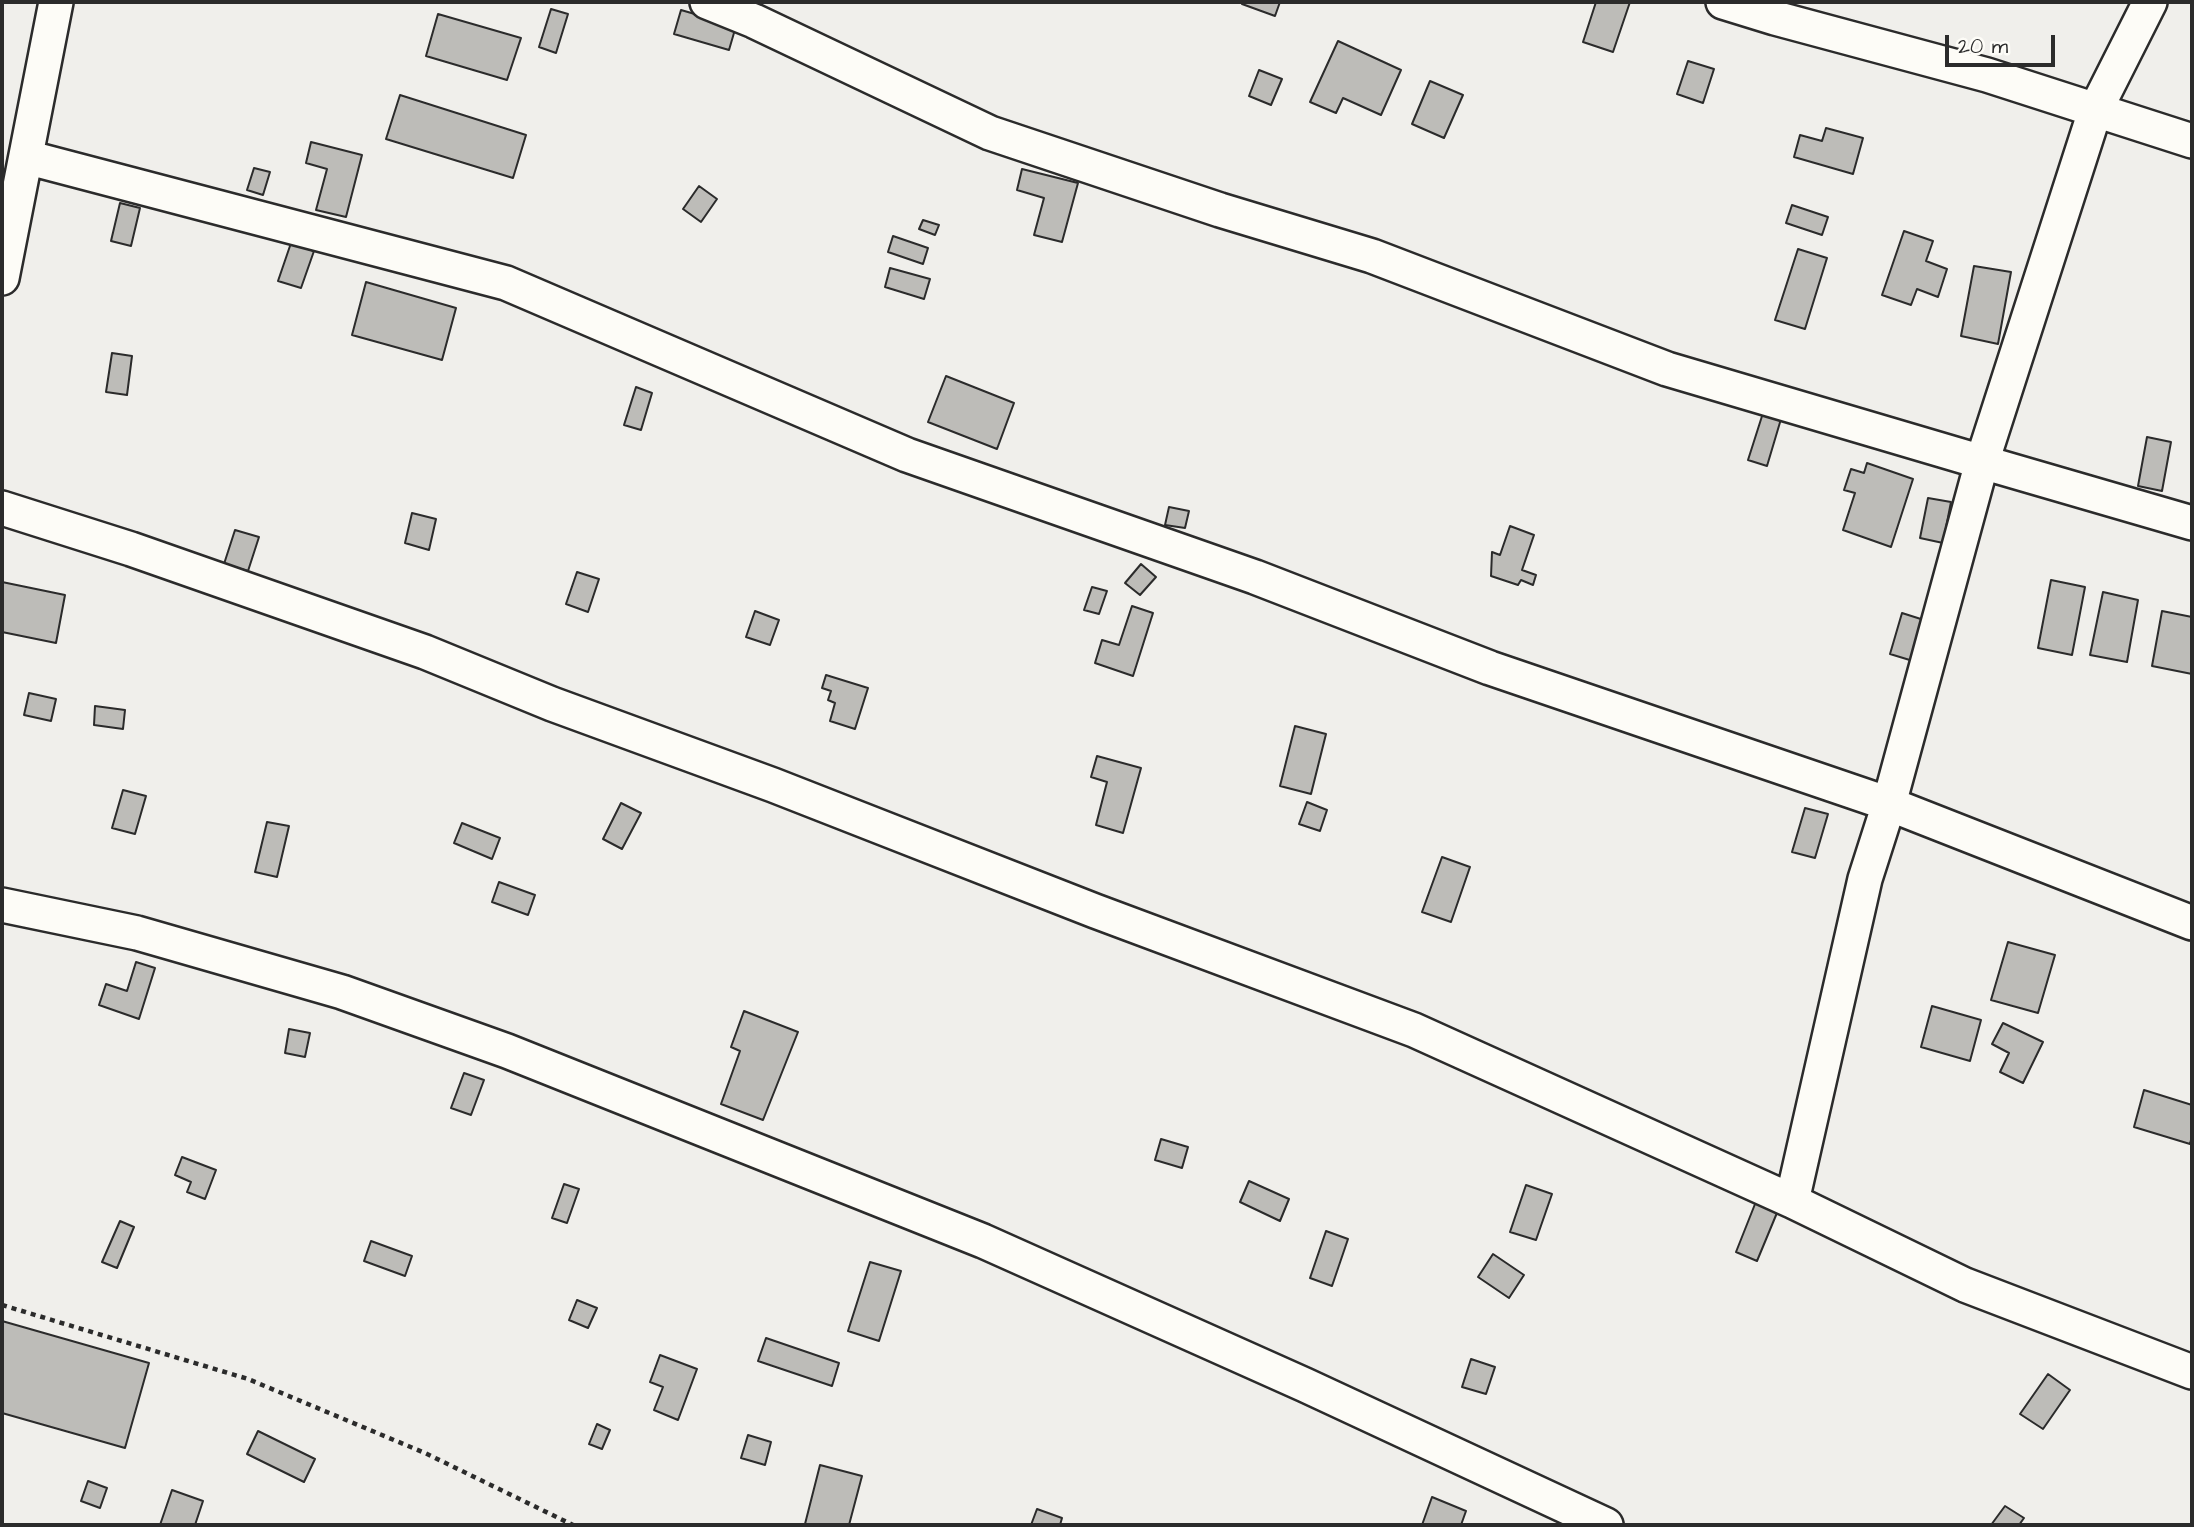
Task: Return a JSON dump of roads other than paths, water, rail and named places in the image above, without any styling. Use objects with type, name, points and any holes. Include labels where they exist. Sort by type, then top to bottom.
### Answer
[{"type":"street","points":[[2,278],[56,2]]},
{"type":"street","points":[[707,2],[754,20],[990,133],[1220,210],[1372,256],[1667,369],[2192,523]]},
{"type":"street","points":[[1723,2],[1987,75],[2192,141]]},
{"type":"street","points":[[1792,1201],[1865,879],[1889,804],[1982,462],[2095,111],[2150,2]]},
{"type":"street","points":[[26,156],[506,283],[906,455],[1255,578],[1490,668],[1889,804],[2192,923]]},
{"type":"street","points":[[2,508],[131,549],[425,652],[552,704],[760,780],[1108,916],[1414,1030],[1792,1201],[1965,1285],[2192,1372]]},
{"type":"street","points":[[2,905],[137,933],[342,992],[507,1051],[983,1241],[1305,1385],[1606,1525]]}]
